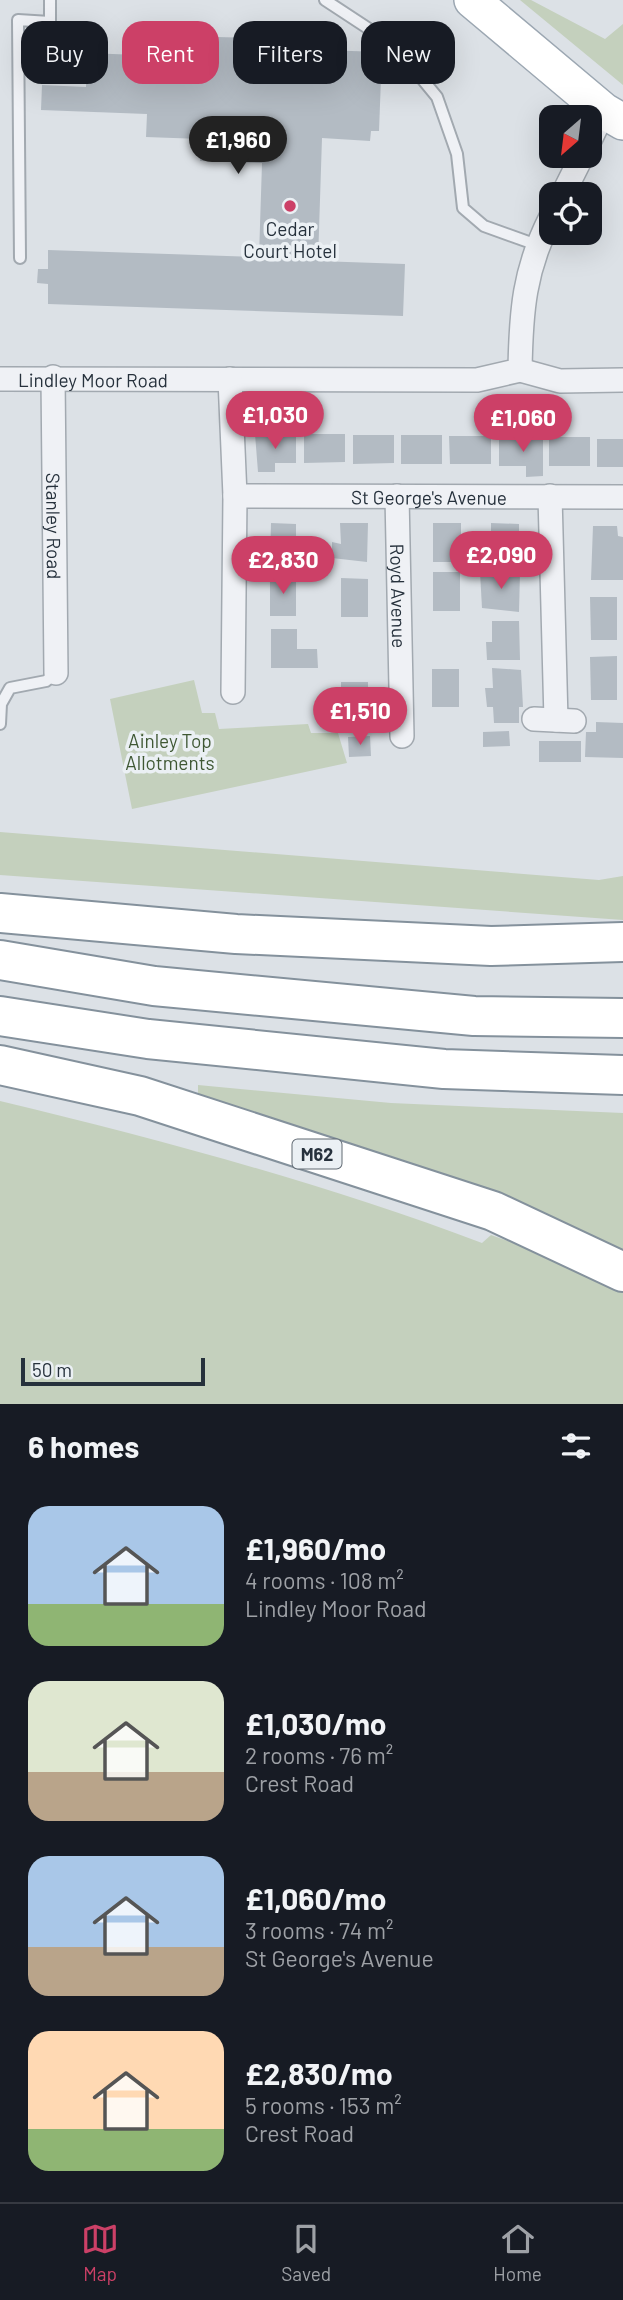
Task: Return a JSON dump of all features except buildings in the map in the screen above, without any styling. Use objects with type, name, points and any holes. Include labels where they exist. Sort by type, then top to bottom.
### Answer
[{"type":"highway","points":[[0,913],[250,935],[491,946],[623,942]]},
{"type":"highway","points":[[0,960],[154,986],[448,1013],[623,1018]]},
{"type":"highway","points":[[0,1016],[148,1039],[444,1069],[623,1075]]},
{"type":"highway","name":"M62","points":[[0,1065],[140,1096],[494,1211],[623,1272]]},
{"type":"main road","points":[[472,0],[606,125]]},
{"type":"street","points":[[520,370],[521,307],[539,241]]},
{"type":"street","name":"Lindley Moor Road","points":[[0,379],[54,377],[477,380],[520,370],[560,381],[623,380]]},
{"type":"street","name":"Stanley Road","points":[[54,377],[56,673]]},
{"type":"street","points":[[230,379],[235,496],[233,692]]},
{"type":"street","name":"St George's Avenue","points":[[235,496],[623,498]]},
{"type":"street","name":"Royd Avenue","points":[[397,496],[402,736]]},
{"type":"street","points":[[550,496],[555,720]]},
{"type":"lane","points":[[20,258],[18,20],[51,22],[50,0]]},
{"type":"lane","points":[[325,0],[395,46],[437,97],[457,155],[463,208],[484,226],[537,245]]},
{"type":"lane","points":[[0,724],[1,704],[10,688],[46,681],[56,673]]},
{"type":"green space","points":[[520,0],[531,0],[605,39],[623,24],[623,85]]},
{"type":"green space","name":"Ainley Top Allotments","points":[[194,680],[202,713],[215,713],[219,729],[308,724],[311,733],[338,733],[347,763],[132,809],[110,699]]},
{"type":"green space","points":[[0,832],[599,880],[623,876],[623,920],[0,875]]},
{"type":"green space","points":[[198,1085],[391,1103],[623,1113],[623,1256],[198,1095]]},
{"type":"green space","points":[[0,1101],[243,1164],[363,1201],[482,1243],[491,1235],[568,1262],[623,1289],[623,1404],[0,1404]]},
{"type":"place","name":"Cedar Court Hotel","points":[[290,206]]}]
